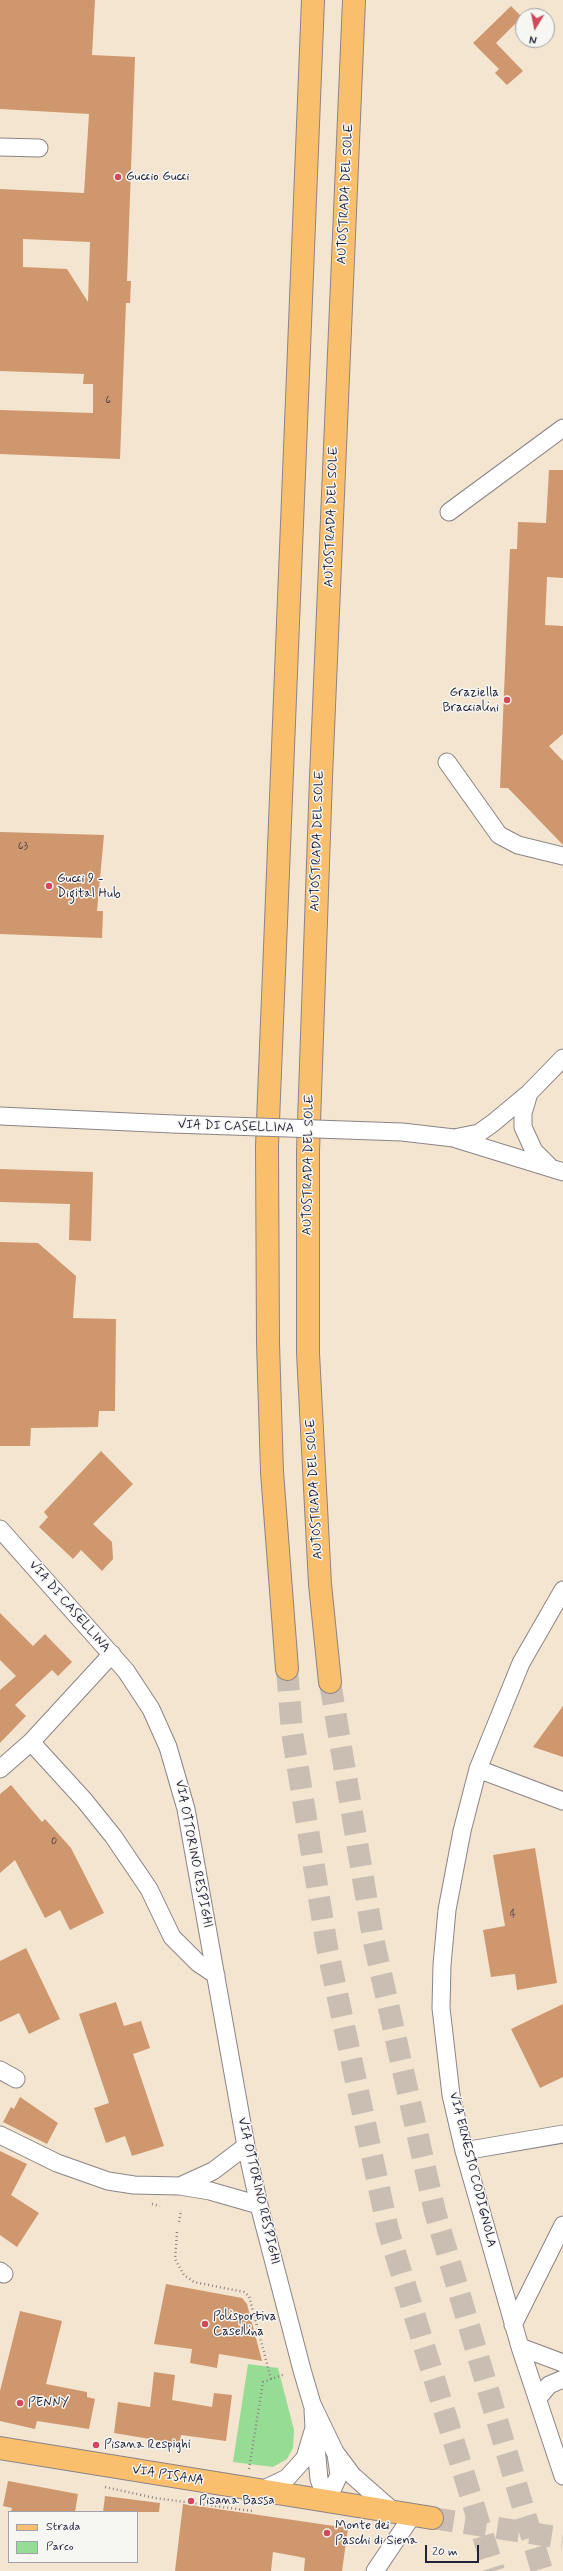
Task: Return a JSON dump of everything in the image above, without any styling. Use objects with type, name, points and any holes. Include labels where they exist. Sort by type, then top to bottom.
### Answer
[{"type":"main road","points":[[288,1669],[272,1472],[268,1343],[267,1146],[313,0]]},
{"type":"main road","name":"AUTOSTRADA DEL SOLE","points":[[330,1682],[320,1584],[308,1353],[308,1151],[321,777],[354,0]]},
{"type":"main road","name":"VIA PISANA","points":[[0,2448],[413,2516]]},
{"type":"street","points":[[0,147],[39,148]]},
{"type":"street","points":[[449,512],[563,428]]},
{"type":"street","points":[[447,762],[499,834],[518,846],[563,856]]},
{"type":"street","name":"VIA DI CASELLINA","points":[[0,1116],[402,1132],[454,1138],[479,1133],[529,1093],[563,1058]]},
{"type":"street","name":"VIA DI CASELLINA","points":[[529,1093],[523,1113],[523,1127],[534,1151],[558,1170]]},
{"type":"street","points":[[454,1138],[558,1170]]},
{"type":"street","name":"VIA DI CASELLINA","points":[[0,1529],[112,1654],[31,1742],[0,1769]]},
{"type":"street","name":"VIA ERNESTO CODIGNOLA","points":[[563,1590],[521,1664],[478,1770],[462,1831],[447,1910],[442,1965],[444,2043],[451,2095],[464,2151],[513,2325],[563,2476]]},
{"type":"street","name":"VIA OTTORINO RESPIGHI","points":[[112,1654],[151,1709],[176,1771],[186,1809],[246,2146],[259,2205],[312,2404],[319,2479],[327,2501]]},
{"type":"street","points":[[31,1742],[84,1800],[113,1836],[149,1889],[172,1937],[198,1963],[216,1975]]},
{"type":"street","points":[[478,1770],[563,1801]]},
{"type":"street","points":[[0,2070],[16,2079]]},
{"type":"street","points":[[464,2151],[563,2134]]},
{"type":"street","points":[[0,2135],[57,2163],[91,2176],[134,2185],[180,2186],[210,2191],[259,2205]]},
{"type":"street","points":[[180,2186],[212,2171],[246,2146]]},
{"type":"street","points":[[513,2325],[563,2225]]},
{"type":"street","points":[[520,2347],[563,2363]]},
{"type":"street","points":[[538,2398],[549,2385],[563,2379]]},
{"type":"street","name":"VIA OTTORINO RESPIGHI","points":[[312,2404],[335,2452],[353,2476],[413,2516]]},
{"type":"street","name":"VIA OTTORINO RESPIGHI","points":[[260,2491],[279,2482],[299,2466],[308,2452],[314,2428]]},
{"type":"street","name":"VIA OTTORINO RESPIGHI","points":[[327,2501],[339,2475],[335,2452]]},
{"type":"street","points":[[375,2571],[413,2516]]},
{"type":"path","points":[[179,2222],[181,2210]]},
{"type":"path","points":[[177,2232],[175,2259],[184,2275],[194,2282],[244,2292],[249,2296],[271,2379]]},
{"type":"path","points":[[249,2471],[263,2382],[285,2374]]},
{"type":"green space","points":[[248,2364],[278,2368],[294,2430],[293,2448],[287,2459],[273,2467],[233,2462]]},
{"type":"building","name":"Guccio Gucci","points":[[0,0],[95,0],[92,55],[135,57],[127,281],[131,281],[130,303],[126,303],[120,459],[0,454],[0,410],[93,413],[93,384],[83,384],[84,374],[0,371],[0,189],[84,193],[89,114],[0,109]],"holes":[[[23,239],[90,242],[88,302],[67,269],[23,267]]]},
{"type":"building","points":[[511,6],[515,10],[515,24],[496,43],[523,71],[507,85],[495,73],[499,69],[473,43]]},
{"type":"building","points":[[549,470],[563,470],[563,578],[547,577],[545,625],[563,626],[563,734],[549,746],[563,761],[563,845],[508,788],[500,788],[510,549],[517,549],[518,522],[546,523]]},
{"type":"building","name":"Gucci 9 - Digital Hub","points":[[0,832],[104,835],[97,911],[103,911],[102,938],[0,934]]},
{"type":"building","points":[[0,1169],[93,1172],[91,1241],[69,1240],[70,1204],[0,1202]]},
{"type":"building","points":[[0,1242],[38,1243],[76,1276],[73,1318],[116,1319],[115,1411],[99,1411],[98,1427],[31,1428],[30,1446],[0,1446]]},
{"type":"building","points":[[101,1451],[133,1484],[93,1524],[112,1542],[113,1559],[102,1571],[81,1550],[73,1559],[39,1527],[48,1517],[44,1512]]},
{"type":"building","points":[[0,1613],[33,1646],[45,1634],[72,1662],[58,1676],[52,1670],[15,1705],[26,1716],[0,1743],[0,1690],[16,1676],[0,1660]]},
{"type":"building","points":[[563,1706],[563,1757],[533,1747]]},
{"type":"building","points":[[11,1785],[42,1822],[45,1819],[71,1848],[104,1913],[70,1930],[60,1910],[45,1918],[15,1860],[0,1873],[0,1794]]},
{"type":"building","points":[[535,1848],[557,1983],[517,1990],[515,1974],[491,1977],[483,1930],[505,1926],[493,1855]]},
{"type":"building","points":[[26,1948],[60,2019],[29,2034],[19,2013],[0,2022],[0,1961]]},
{"type":"building","points":[[116,2002],[124,2026],[141,2021],[150,2048],[133,2054],[164,2146],[132,2156],[125,2136],[106,2143],[94,2108],[109,2103],[79,2014]]},
{"type":"building","points":[[563,2004],[563,2077],[540,2088],[511,2029]]},
{"type":"building","points":[[20,2097],[58,2123],[47,2144],[3,2122],[11,2107],[14,2109]]},
{"type":"building","points":[[0,2151],[27,2164],[11,2195],[39,2213],[17,2247],[0,2235]]},
{"type":"building","name":"Polisportiva Casellina","points":[[166,2284],[242,2298],[247,2304],[262,2361],[219,2354],[217,2368],[190,2363],[192,2349],[154,2344]]},
{"type":"building","points":[[20,2311],[62,2321],[46,2384],[87,2392],[87,2397],[95,2399],[89,2429],[37,2421],[35,2429],[0,2421],[0,2391]]},
{"type":"building","points":[[154,2372],[175,2375],[172,2400],[212,2407],[214,2393],[232,2395],[226,2441],[181,2435],[180,2444],[114,2433],[118,2402],[150,2407]]},
{"type":"building","points":[[8,2481],[78,2494],[75,2511],[11,2511],[12,2508],[3,2506]]},
{"type":"building","points":[[105,2496],[160,2503],[159,2512],[103,2511]]},
{"type":"building","points":[[183,2504],[348,2528],[342,2571],[304,2571],[305,2558],[273,2552],[271,2571],[175,2571]]},
{"type":"tunnel","points":[[287,1669],[292,1732],[327,1947],[388,2230],[494,2571]]},
{"type":"tunnel","points":[[330,1682],[373,1938],[435,2212],[542,2571]]},
{"type":"tunnel","points":[[432,2518],[563,2538]]},
{"type":"place","name":"Guccio Gucci","points":[[118,177]]},
{"type":"place","name":"Graziella Braccialini","points":[[507,700]]},
{"type":"place","name":"Gucci 9 - Digital Hub","points":[[49,886]]},
{"type":"place","name":"Polisportiva Casellina","points":[[205,2324]]},
{"type":"place","name":"PENNY","points":[[20,2403]]},
{"type":"place","name":"Pisana Respighi","points":[[96,2445]]},
{"type":"place","name":"Pisana Bassa","points":[[191,2501]]},
{"type":"place","name":"Monte dei Paschi di Siena","points":[[327,2533]]}]
